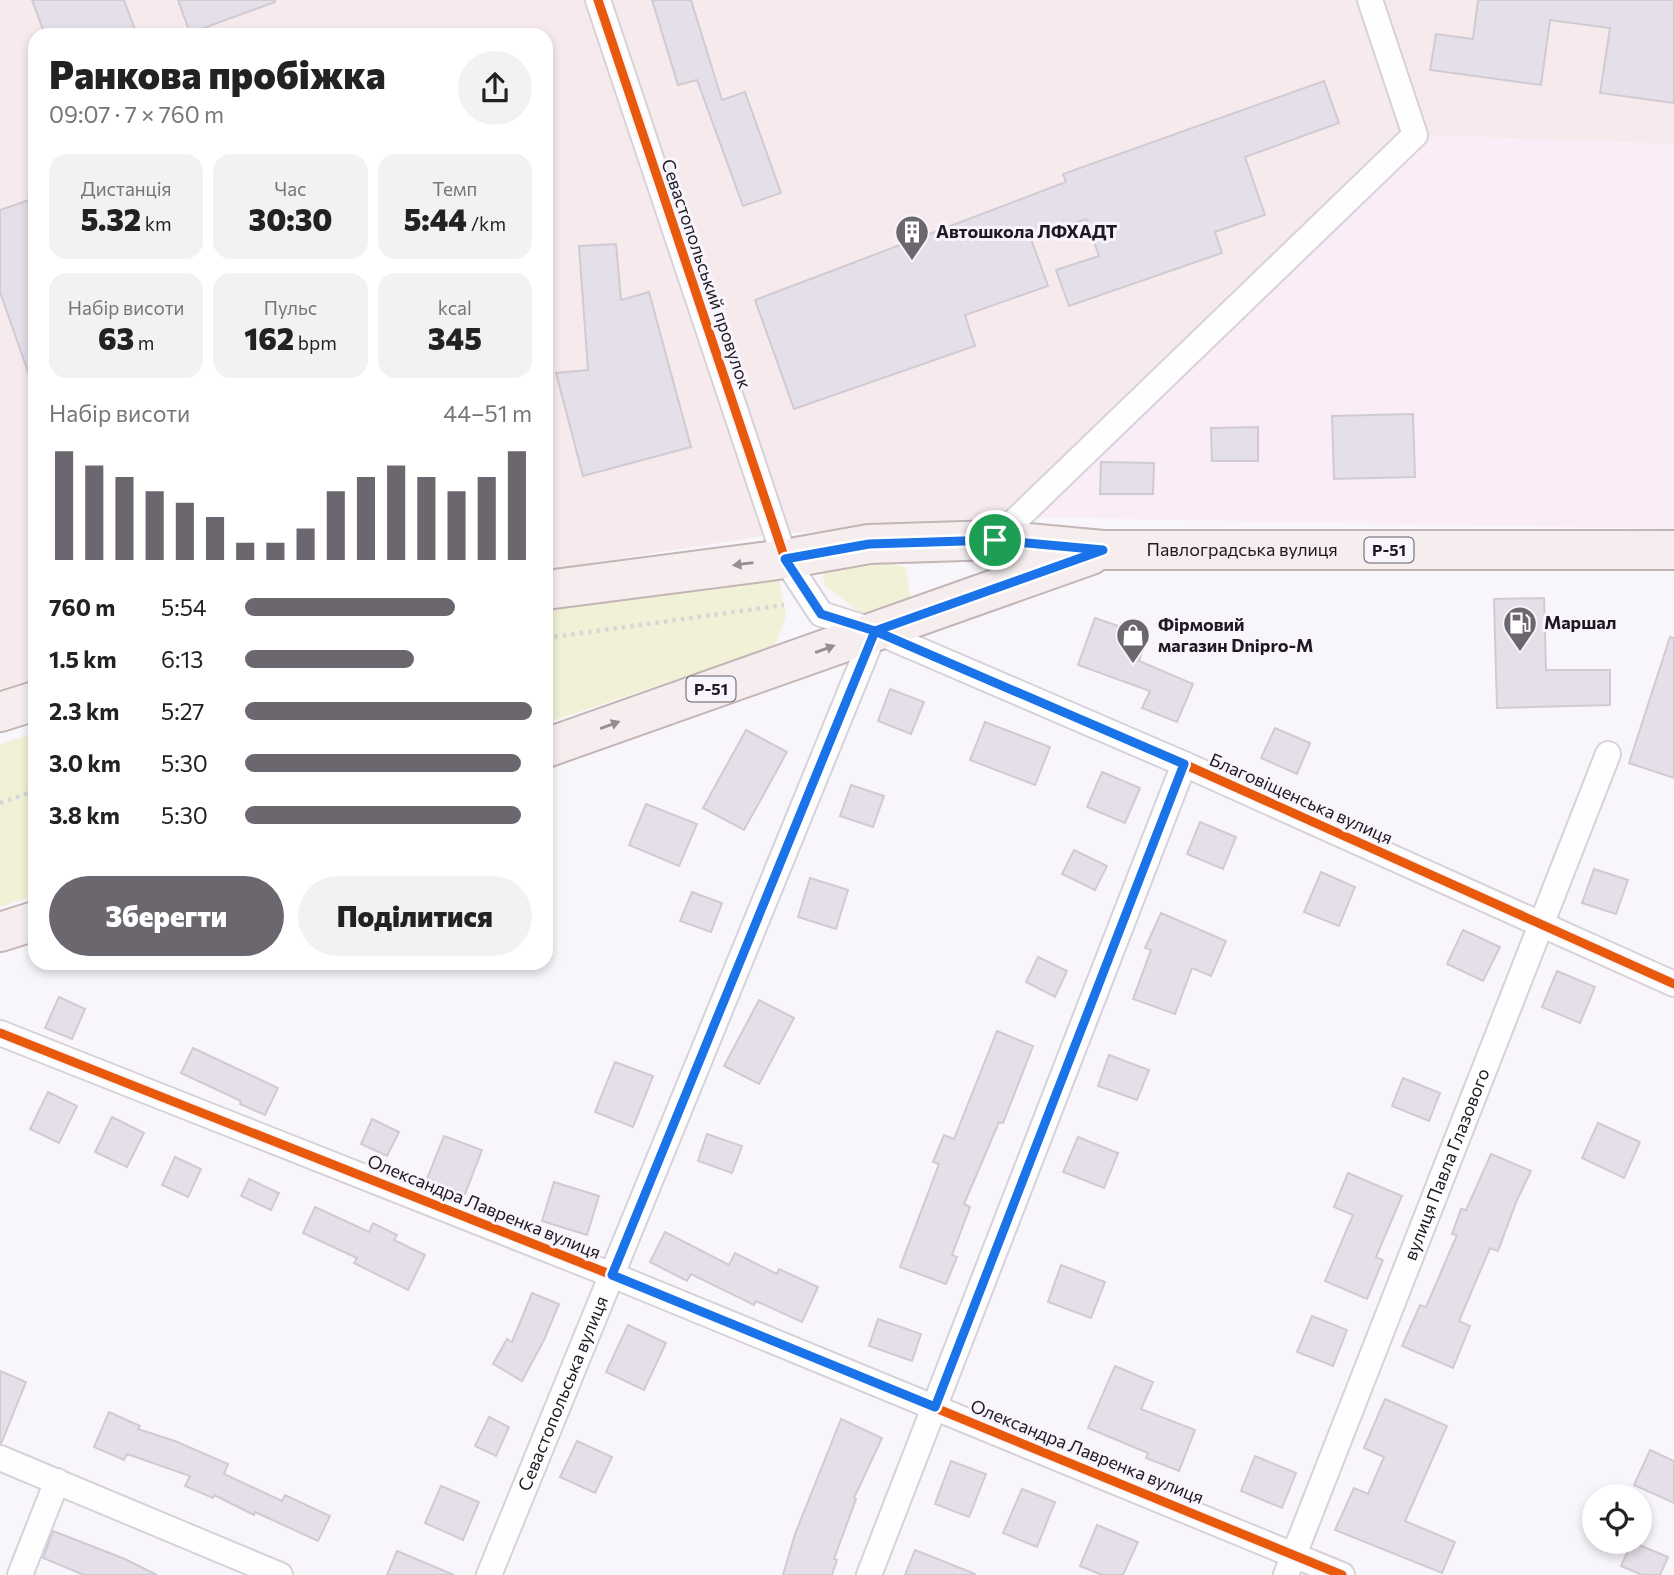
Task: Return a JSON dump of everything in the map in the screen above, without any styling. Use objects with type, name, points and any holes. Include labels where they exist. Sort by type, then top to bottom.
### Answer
[{"type":"main road","name":"Павлоградська вулиця","points":[[553,589],[785,559],[869,544],[995,540],[1103,550],[1674,550]]},
{"type":"main road","name":"Павлоградська вулиця","points":[[553,746],[1103,550]]},
{"type":"main road","points":[[0,712],[28,703]]},
{"type":"main road","points":[[0,932],[28,923]]},
{"type":"street","name":"Севастопольський провулок","points":[[598,0],[785,559],[821,614],[875,631]]},
{"type":"street","points":[[995,540],[1415,135],[1370,0]]},
{"type":"street","name":"Благовіщенська вулиця","points":[[875,631],[1184,764],[1674,984]]},
{"type":"street","name":"Севастопольська вулиця","points":[[489,1575],[875,631]]},
{"type":"street","name":"вулиця Павла Глазового","points":[[1290,1565],[1608,754]]},
{"type":"street","points":[[869,1575],[1184,764]]},
{"type":"street","name":"Олександра Лавренка вулиця","points":[[0,1033],[612,1275],[935,1407],[1290,1565],[1342,1575]]},
{"type":"street","points":[[0,1458],[280,1575]]},
{"type":"street","points":[[20,1575],[57,1481]]},
{"type":"path","points":[[553,637],[784,605]]},
{"type":"path","points":[[0,803],[28,793]]},
{"type":"shaded area","points":[[0,0],[1674,0],[1674,144],[1415,135],[1019,517],[777,534],[553,569],[553,28],[28,28],[28,689],[0,696]]},
{"type":"shaded area","points":[[1415,135],[1674,144],[1674,529],[1019,517]]},
{"type":"green space","points":[[884,562],[905,567],[911,597],[895,612],[859,612],[824,585],[823,570]]},
{"type":"green space","points":[[778,576],[786,615],[775,646],[553,721],[553,603]]},
{"type":"green space","points":[[28,735],[28,897],[0,907],[0,744]]},
{"type":"building","points":[[32,0],[124,0],[134,28],[42,28]]},
{"type":"building","points":[[178,0],[275,0],[204,28],[188,28]]},
{"type":"building","points":[[652,0],[691,0],[722,100],[745,92],[781,193],[743,206],[697,80],[678,85]]},
{"type":"building","points":[[1478,0],[1674,0],[1674,103],[1600,93],[1610,28],[1550,20],[1541,85],[1430,70],[1436,34],[1473,39]]},
{"type":"building","points":[[1324,81],[1339,123],[1245,157],[1265,215],[1215,232],[1222,253],[1069,306],[1056,270],[1099,256],[1086,219],[1031,239],[1048,286],[965,315],[975,346],[794,409],[755,300],[1066,182],[1063,174]]},
{"type":"building","points":[[28,200],[28,372],[0,292],[0,210]]},
{"type":"building","points":[[616,244],[621,300],[649,292],[691,447],[583,476],[556,373],[588,370],[579,246]]},
{"type":"building","points":[[1413,414],[1415,477],[1334,479],[1332,416]]},
{"type":"building","points":[[1258,427],[1258,461],[1212,461],[1211,428]]},
{"type":"building","points":[[1101,462],[1154,463],[1153,494],[1100,494]]},
{"type":"building","name":"Маршал","points":[[1544,598],[1546,670],[1610,670],[1610,705],[1497,708],[1494,599]]},
{"type":"building","points":[[1095,618],[1147,636],[1139,661],[1193,684],[1177,722],[1142,708],[1150,691],[1078,665]]},
{"type":"building","points":[[1670,637],[1674,638],[1674,778],[1629,763]]},
{"type":"building","points":[[890,689],[924,702],[911,734],[878,721]]},
{"type":"building","points":[[985,722],[1050,747],[1035,785],[970,760]]},
{"type":"building","points":[[1275,728],[1310,743],[1297,774],[1261,758]]},
{"type":"building","points":[[746,730],[787,752],[744,830],[703,808]]},
{"type":"building","points":[[1102,772],[1140,788],[1125,823],[1087,807]]},
{"type":"building","points":[[851,785],[884,796],[873,827],[840,816]]},
{"type":"building","points":[[646,804],[697,824],[679,866],[629,845]]},
{"type":"building","points":[[1200,822],[1236,837],[1223,869],[1187,854]]},
{"type":"building","points":[[1074,850],[1107,866],[1095,890],[1062,874]]},
{"type":"building","points":[[1594,869],[1628,880],[1616,914],[1582,903]]},
{"type":"building","points":[[1321,872],[1355,887],[1339,926],[1304,912]]},
{"type":"building","points":[[810,878],[848,890],[836,929],[798,917]]},
{"type":"building","points":[[692,892],[722,903],[711,932],[680,921]]},
{"type":"building","points":[[1161,913],[1226,941],[1211,976],[1192,968],[1175,1014],[1133,999],[1151,950],[1145,948]]},
{"type":"building","points":[[1463,930],[1500,947],[1483,981],[1447,964]]},
{"type":"building","points":[[1038,957],[1067,971],[1055,997],[1026,982]]},
{"type":"building","points":[[1557,971],[1595,987],[1580,1023],[1542,1007]]},
{"type":"building","points":[[59,997],[85,1009],[72,1039],[45,1028]]},
{"type":"building","points":[[759,1000],[794,1018],[759,1084],[724,1066]]},
{"type":"building","points":[[997,1031],[1033,1046],[1003,1123],[999,1122],[964,1204],[970,1207],[952,1255],[957,1257],[946,1284],[900,1267],[939,1164],[933,1162],[944,1135],[954,1139]]},
{"type":"building","points":[[193,1048],[278,1088],[265,1115],[181,1073]]},
{"type":"building","points":[[1109,1055],[1149,1070],[1137,1100],[1098,1086]]},
{"type":"building","points":[[615,1062],[653,1076],[633,1127],[595,1112]]},
{"type":"building","points":[[1403,1078],[1440,1093],[1429,1121],[1392,1106]]},
{"type":"building","points":[[48,1092],[77,1106],[59,1143],[30,1129]]},
{"type":"building","points":[[112,1117],[144,1133],[127,1167],[95,1152]]},
{"type":"building","points":[[372,1119],[399,1132],[387,1156],[361,1144]]},
{"type":"building","points":[[1598,1123],[1640,1142],[1624,1178],[1582,1158]]},
{"type":"building","points":[[707,1134],[742,1146],[732,1173],[698,1161]]},
{"type":"building","points":[[444,1136],[482,1150],[465,1194],[427,1179]]},
{"type":"building","points":[[1078,1137],[1118,1153],[1104,1188],[1063,1172]]},
{"type":"building","points":[[1491,1154],[1531,1171],[1498,1251],[1490,1248],[1459,1321],[1470,1326],[1453,1368],[1402,1346],[1420,1305],[1426,1307],[1457,1235],[1452,1234],[1461,1209],[1466,1210]]},
{"type":"building","points":[[175,1157],[201,1169],[188,1197],[162,1185]]},
{"type":"building","points":[[1348,1173],[1402,1196],[1376,1257],[1383,1260],[1367,1299],[1325,1281],[1353,1215],[1334,1207]]},
{"type":"building","points":[[249,1179],[279,1193],[271,1210],[241,1196]]},
{"type":"building","points":[[554,1182],[599,1196],[587,1235],[542,1221]]},
{"type":"building","points":[[315,1207],[369,1232],[373,1223],[397,1235],[394,1240],[425,1255],[408,1290],[354,1263],[357,1258],[303,1233]]},
{"type":"building","points":[[665,1232],[729,1265],[735,1253],[777,1274],[779,1269],[818,1287],[802,1322],[756,1301],[754,1305],[691,1274],[687,1281],[650,1262]]},
{"type":"building","points":[[1061,1265],[1105,1282],[1091,1318],[1048,1302]]},
{"type":"building","points":[[532,1293],[559,1304],[522,1381],[493,1364],[507,1339],[512,1342]]},
{"type":"building","points":[[1312,1316],[1347,1330],[1333,1366],[1297,1352]]},
{"type":"building","points":[[878,1319],[921,1334],[912,1361],[869,1346]]},
{"type":"building","points":[[628,1325],[666,1343],[644,1390],[606,1372]]},
{"type":"building","points":[[1115,1366],[1153,1382],[1141,1409],[1195,1430],[1179,1471],[1146,1458],[1148,1453],[1088,1428]]},
{"type":"building","points":[[0,1371],[26,1382],[1,1444],[0,1443]]},
{"type":"building","points":[[1385,1399],[1447,1426],[1405,1521],[1455,1542],[1442,1573],[1335,1530],[1354,1488],[1368,1494],[1384,1457],[1364,1448]]},
{"type":"building","points":[[109,1412],[140,1426],[138,1429],[175,1441],[228,1464],[224,1474],[282,1501],[285,1495],[330,1516],[318,1541],[255,1512],[254,1515],[214,1495],[213,1498],[185,1486],[190,1476],[127,1454],[124,1460],[94,1447]]},
{"type":"building","points":[[489,1417],[509,1427],[496,1456],[475,1446]]},
{"type":"building","points":[[841,1419],[882,1438],[854,1498],[856,1499],[834,1559],[837,1560],[832,1575],[783,1575],[795,1534]]},
{"type":"building","points":[[577,1441],[612,1457],[595,1493],[560,1477]]},
{"type":"building","points":[[1650,1450],[1674,1461],[1674,1503],[1652,1493],[1652,1484],[1634,1484]]},
{"type":"building","points":[[1255,1456],[1296,1473],[1282,1508],[1241,1491]]},
{"type":"building","points":[[951,1461],[986,1474],[969,1517],[935,1504]]},
{"type":"building","points":[[441,1486],[479,1502],[463,1540],[425,1523]]},
{"type":"building","points":[[1022,1489],[1055,1502],[1037,1547],[1003,1533]]},
{"type":"building","points":[[1097,1525],[1138,1542],[1123,1575],[1102,1575],[1080,1566]]},
{"type":"building","points":[[53,1531],[125,1559],[157,1575],[84,1575],[43,1558]]},
{"type":"building","points":[[915,1550],[975,1574],[975,1575],[905,1575]]},
{"type":"building","points":[[1652,1550],[1668,1557],[1660,1575],[1642,1575],[1621,1566],[1626,1554],[1652,1554]]},
{"type":"building","points":[[397,1551],[454,1575],[387,1575]]},
{"type":"cycle path","points":[[598,0],[785,559],[821,614],[875,631],[1184,764],[1674,984]]},
{"type":"cycle path","points":[[0,1033],[612,1275],[1342,1575]]},
{"type":"place","name":"Автошкола ЛФХАДТ","points":[[912,262]]},
{"type":"place","name":"Маршал","points":[[1520,653]]},
{"type":"place","name":"Фірмовий магазин Dnipro-M","points":[[1133,665]]},
{"type":"route","points":[[995,540],[869,544],[785,559],[821,614],[875,631],[612,1275],[935,1407],[1184,764],[875,631],[1103,550],[995,540]]}]
